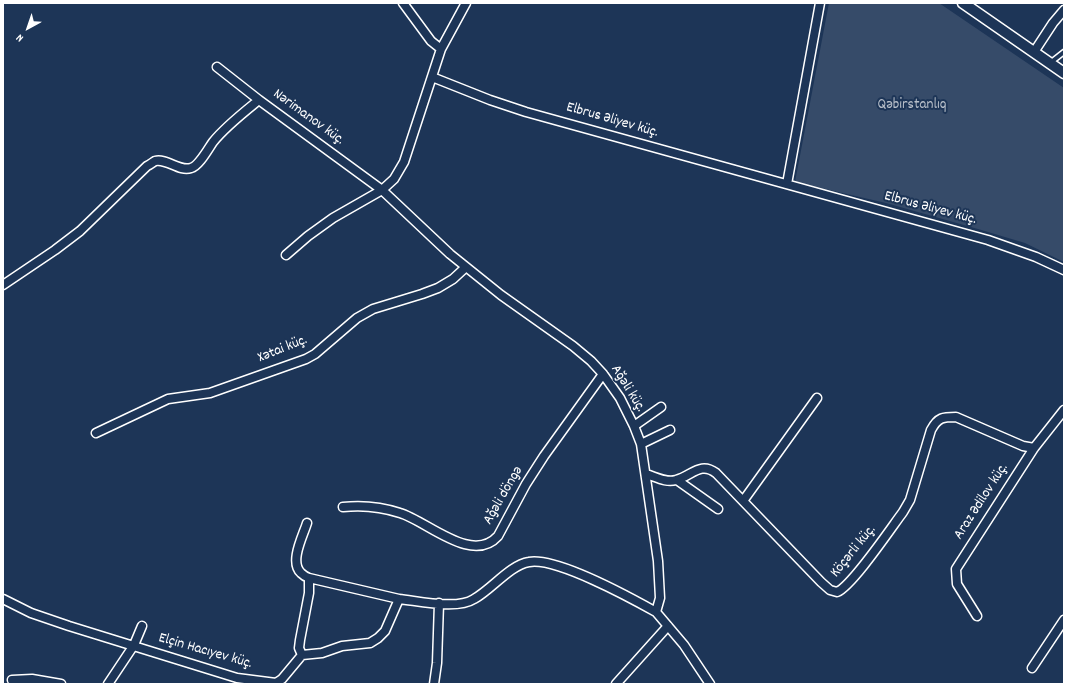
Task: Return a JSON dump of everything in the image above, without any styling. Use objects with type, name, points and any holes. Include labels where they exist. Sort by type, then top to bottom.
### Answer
[{"type":"street","points":[[403,3],[431,41],[441,49]]},
{"type":"street","points":[[286,255],[308,236],[333,218],[382,190],[394,179],[404,162],[441,49],[466,3]]},
{"type":"street","points":[[787,184],[820,3]]},
{"type":"street","points":[[963,3],[1064,73]]},
{"type":"street","points":[[1034,52],[1053,23],[1064,10]]},
{"type":"street","points":[[217,67],[259,100]]},
{"type":"street","name":"Elbrus Əliyev küç.","points":[[432,77],[490,100],[526,112],[988,240],[1036,257],[1064,270]]},
{"type":"street","name":"Nərimanov küç.","points":[[3,285],[55,250],[80,231],[147,166],[156,161],[162,161],[182,168],[191,168],[196,166],[215,140],[228,126],[259,100],[382,190]]},
{"type":"street","name":"Ağəli küç.","points":[[382,190],[450,254],[516,306],[573,346],[603,374],[620,398],[641,444],[658,561],[660,598],[656,612]]},
{"type":"street","name":"Xətai küç.","points":[[96,433],[168,399],[210,393],[306,359],[315,354],[357,318],[373,309],[438,288],[453,279],[466,266]]},
{"type":"street","name":"Ağəli döngə","points":[[343,507],[357,506],[385,509],[402,513],[433,531],[455,541],[473,546],[483,546],[494,541],[526,484],[544,456],[603,374]]},
{"type":"street","points":[[743,501],[817,398]]},
{"type":"street","points":[[634,426],[661,407]]},
{"type":"street","name":"Araz Ədilov küç.","points":[[976,616],[957,584],[956,569],[1034,448],[1064,410]]},
{"type":"street","name":"Köçərli küç.","points":[[677,480],[703,468],[710,469],[716,473],[821,582],[830,590],[837,592],[841,591],[852,580],[903,512],[910,500],[931,430],[935,422],[944,417],[956,417],[1023,446],[1034,448]]},
{"type":"street","points":[[641,444],[670,430]]},
{"type":"street","points":[[646,474],[668,481],[677,480],[718,509]]},
{"type":"street","points":[[307,523],[296,557],[296,566],[300,572],[309,578],[399,599],[461,604],[474,600],[521,564],[531,561],[559,566],[619,592],[656,612],[684,645],[710,684]]},
{"type":"street","points":[[309,578],[309,594],[299,648],[302,655],[322,653],[342,646],[370,643],[385,631],[399,599]]},
{"type":"street","name":"Elçin Hacıyev küç.","points":[[3,598],[31,613],[134,645],[236,681],[276,682],[282,679],[302,655]]},
{"type":"street","points":[[434,684],[437,663],[439,603]]},
{"type":"street","points":[[1032,668],[1064,620]]},
{"type":"street","points":[[108,684],[134,645],[142,626]]},
{"type":"street","points":[[616,684],[668,626]]},
{"type":"street","points":[[12,680],[32,679],[61,684]]},
{"type":"lane","points":[[1050,63],[1064,52]]},
{"type":"green space","name":"Qəbirstanlıq","points":[[829,3],[939,3],[1064,88],[1064,262],[1025,243],[978,229],[886,203],[795,182]]}]
